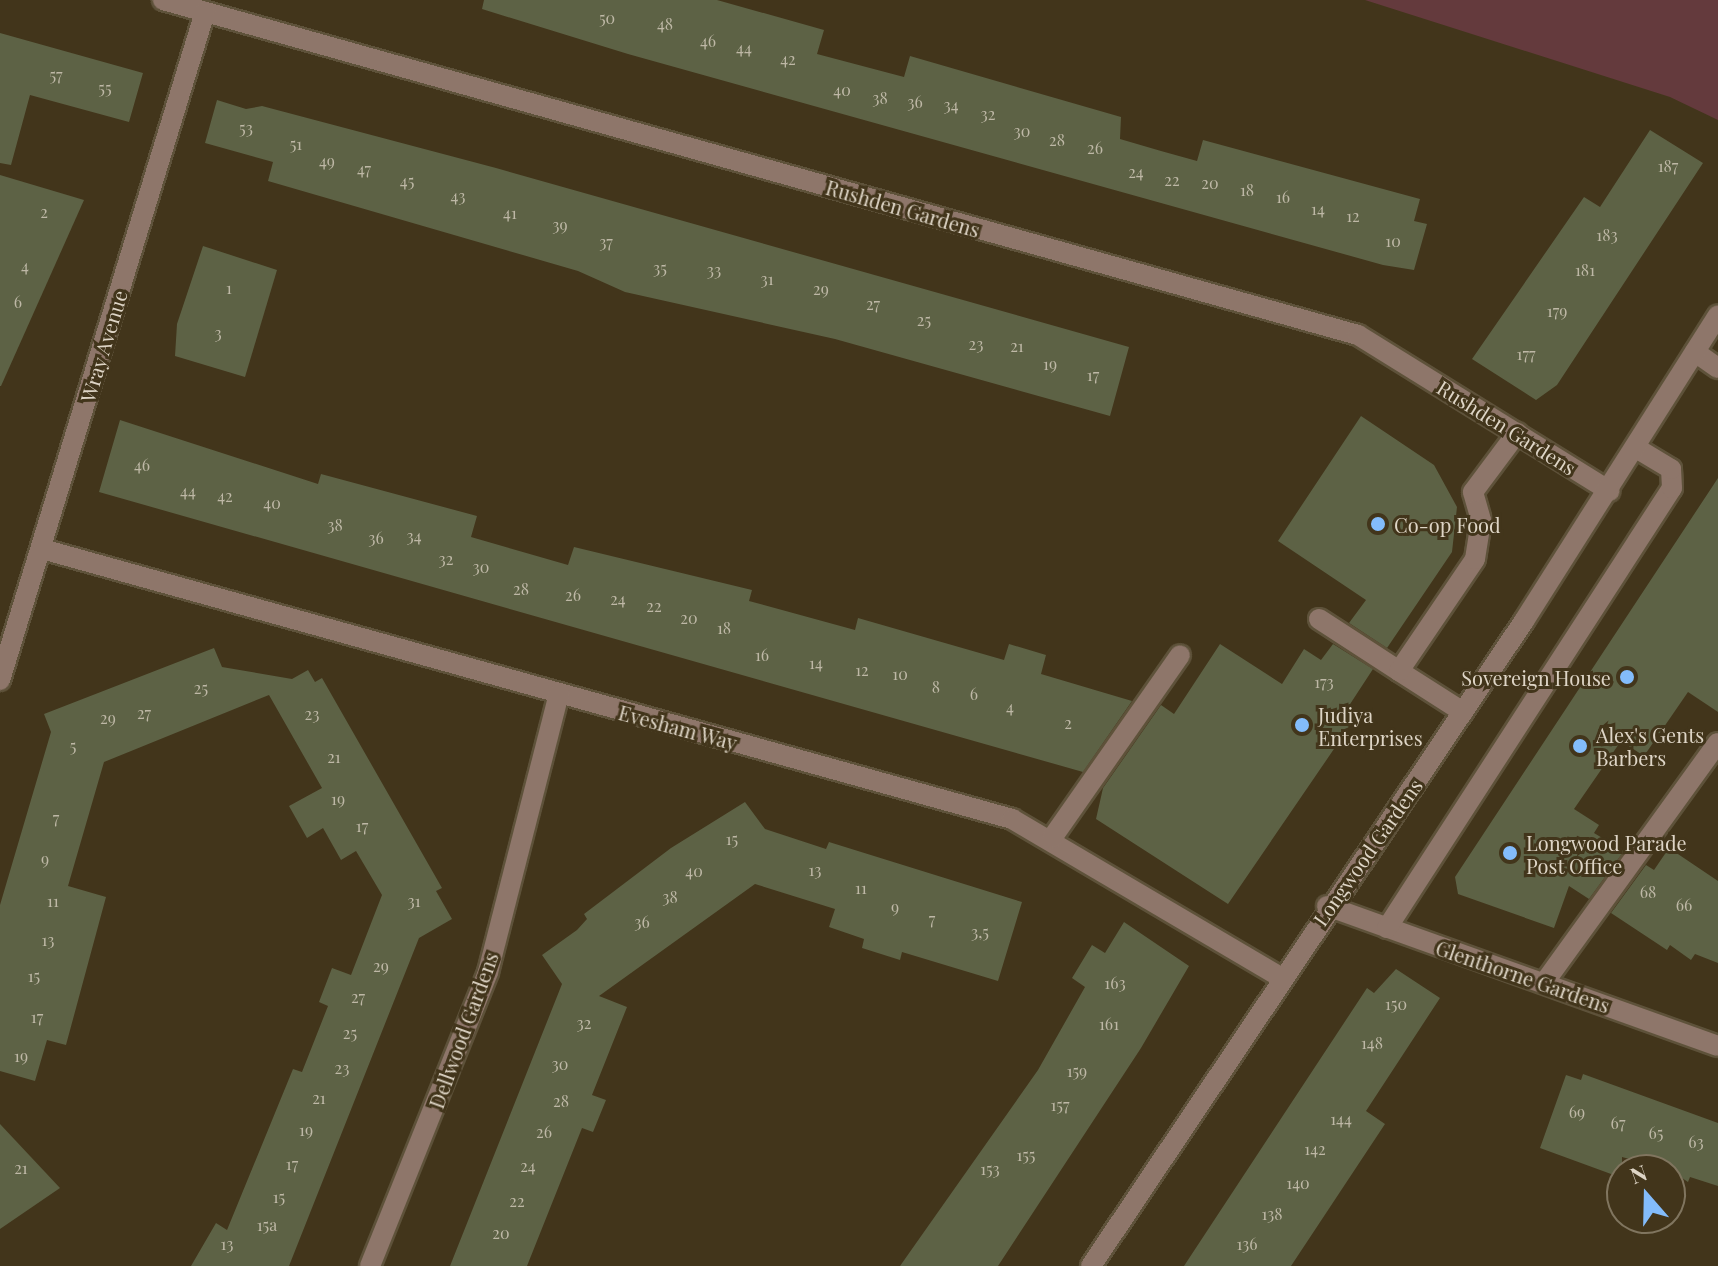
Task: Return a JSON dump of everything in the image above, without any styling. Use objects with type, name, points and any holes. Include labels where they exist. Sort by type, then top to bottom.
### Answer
[{"type":"street","name":"Rushden Gardens","points":[[163,0],[1358,335],[1610,491]]},
{"type":"street","name":"Wray Avenue","points":[[0,680],[205,12]]},
{"type":"street","name":"Longwood Gardens","points":[[1091,1266],[1327,906],[1463,712],[1610,491],[1718,315]]},
{"type":"street","points":[[1695,352],[1718,368]]},
{"type":"street","points":[[1399,671],[1475,559],[1481,520],[1473,492],[1517,433]]},
{"type":"street","points":[[1387,928],[1672,488],[1671,469],[1636,448]]},
{"type":"street","name":"Evesham Way","points":[[42,549],[1012,819],[1052,838],[1282,978]]},
{"type":"street","points":[[1319,619],[1463,712]]},
{"type":"street","points":[[1052,838],[1180,655]]},
{"type":"street","name":"Dellwood Gardens","points":[[370,1266],[488,972],[559,694]]},
{"type":"street","points":[[1544,983],[1718,743]]},
{"type":"street","name":"Glenthorne Gardens","points":[[1327,906],[1718,1046]]},
{"type":"shaded area","points":[[1365,0],[1718,0],[1718,120],[1670,97]]},
{"type":"building","points":[[484,0],[717,0],[824,30],[817,54],[904,77],[910,56],[1121,117],[1120,139],[1161,151],[1197,161],[1203,140],[1420,199],[1414,221],[1427,224],[1414,270],[1383,265],[628,54],[482,9]]},
{"type":"building","points":[[0,33],[143,73],[129,122],[30,95],[11,165],[0,163]]},
{"type":"building","points":[[217,100],[246,109],[262,106],[496,168],[1129,347],[1110,416],[835,339],[625,292],[578,271],[268,181],[273,162],[205,143]]},
{"type":"building","points":[[1650,130],[1703,163],[1557,385],[1536,400],[1472,359],[1584,197],[1600,207]]},
{"type":"building","points":[[0,175],[84,200],[1,386],[0,386]]},
{"type":"building","points":[[203,246],[277,270],[245,377],[175,356],[177,324]]},
{"type":"building","points":[[1361,416],[1434,465],[1457,507],[1452,552],[1387,648],[1349,623],[1366,600],[1278,541]]},
{"type":"building","points":[[120,420],[318,484],[321,474],[477,516],[471,537],[568,565],[574,547],[752,590],[749,601],[855,630],[858,618],[1004,660],[1009,644],[1046,655],[1041,674],[1132,701],[1083,772],[99,492]]},
{"type":"building","points":[[1718,478],[1718,712],[1688,692],[1644,756],[1621,741],[1574,809],[1599,825],[1594,833],[1624,851],[1589,899],[1569,886],[1554,928],[1458,894],[1455,877]]},
{"type":"building","points":[[1220,644],[1282,684],[1304,649],[1321,660],[1333,644],[1373,669],[1339,721],[1349,727],[1228,904],[1096,819],[1103,788],[1161,705],[1174,714]]},
{"type":"building","points":[[214,648],[222,667],[292,679],[308,670],[315,682],[322,678],[442,888],[436,891],[452,919],[419,938],[289,1266],[191,1266],[216,1223],[227,1230],[293,1069],[302,1072],[328,1006],[319,1002],[332,968],[351,975],[382,895],[356,851],[341,860],[323,828],[307,838],[289,806],[322,788],[269,695],[104,762],[68,886],[106,897],[66,1045],[47,1040],[35,1081],[0,1071],[0,905],[51,732],[44,714]]},
{"type":"building","points":[[745,802],[765,829],[826,849],[829,842],[1022,902],[998,981],[902,952],[900,960],[862,948],[864,939],[829,927],[835,909],[755,884],[599,996],[627,1007],[592,1095],[606,1100],[593,1132],[582,1128],[527,1266],[450,1266],[562,984],[542,955],[577,930],[587,919],[584,914],[671,848]]},
{"type":"building","points":[[1669,848],[1718,881],[1718,963],[1695,954],[1691,960],[1670,945],[1667,950],[1611,913],[1646,865],[1654,870]]},
{"type":"building","points":[[1124,922],[1189,966],[1141,1048],[998,1266],[900,1266],[1038,1070],[1085,987],[1072,978],[1092,945],[1105,953]]},
{"type":"building","points":[[1396,969],[1440,998],[1366,1111],[1385,1124],[1291,1266],[1184,1266],[1367,988],[1374,993]]},
{"type":"building","points":[[1583,1074],[1718,1123],[1718,1186],[1690,1177],[1686,1181],[1686,1154],[1606,1154],[1606,1172],[1540,1148],[1566,1075],[1581,1080]]},
{"type":"building","points":[[0,1124],[60,1188],[0,1229]]},
{"type":"place","name":"Co-op Food","points":[[1378,524]]},
{"type":"place","name":"Sovereign House","points":[[1627,677]]},
{"type":"place","name":"Judiya Enterprises","points":[[1302,725]]},
{"type":"place","name":"Alex's Gents Barbers","points":[[1580,746]]},
{"type":"place","name":"Longwood Parade Post Office","points":[[1510,853]]}]
